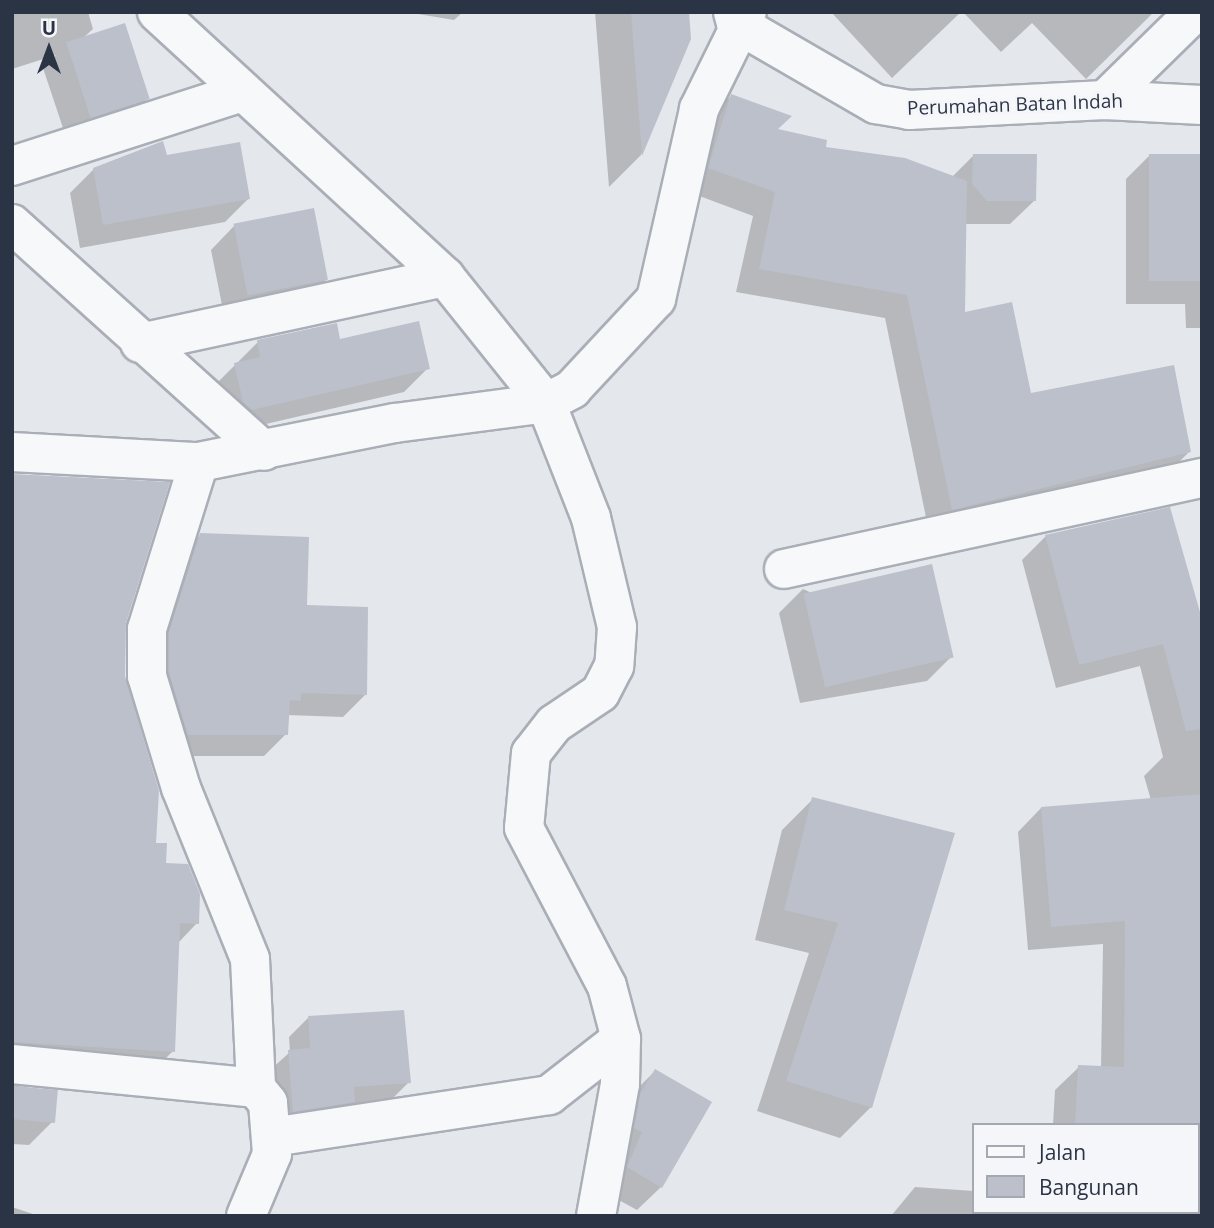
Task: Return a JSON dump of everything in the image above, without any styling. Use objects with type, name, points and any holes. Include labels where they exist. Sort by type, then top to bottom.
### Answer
[{"type":"street","points":[[157,12],[445,277],[559,396],[617,627],[614,666],[600,693],[554,723],[531,753],[524,828],[607,986],[621,1039],[620,1084],[596,1216]]},
{"type":"street","points":[[1105,100],[1195,12]]},
{"type":"street","points":[[12,452],[199,463],[395,423],[559,396],[609,352],[656,299],[699,109],[739,16]]},
{"type":"street","name":"Perumahan Batan Indah","points":[[739,16],[876,104],[909,110],[1105,100],[1202,105]]},
{"type":"street","points":[[12,166],[243,92]]},
{"type":"street","points":[[12,224],[140,343],[264,451]]},
{"type":"street","points":[[140,343],[445,277]]},
{"type":"street","points":[[199,463],[148,629],[148,676],[181,788],[250,959],[256,1088],[268,1103],[272,1154],[246,1216]]},
{"type":"street","points":[[784,569],[1202,478]]},
{"type":"street","points":[[272,1137],[549,1095],[621,1039]]},
{"type":"street","points":[[12,1064],[256,1088]]},
{"type":"building","points":[[631,12],[689,12],[691,39],[642,156]]},
{"type":"building","points":[[125,23],[150,99],[91,118],[66,42]]},
{"type":"building","points":[[731,94],[792,116],[778,129],[827,140],[826,147],[905,158],[967,181],[965,312],[1012,302],[1031,393],[1174,365],[1191,452],[952,510],[907,295],[759,269],[775,192],[708,168]]},
{"type":"building","points":[[163,141],[167,155],[240,142],[250,199],[103,225],[93,168]]},
{"type":"building","points":[[973,154],[1037,154],[1036,201],[987,201],[972,184]]},
{"type":"building","points":[[1149,154],[1202,154],[1202,281],[1149,281]]},
{"type":"building","points":[[314,208],[328,280],[247,295],[234,224]]},
{"type":"building","points":[[419,321],[430,369],[252,410],[243,402],[234,363],[260,357],[257,340],[337,323],[340,339]]},
{"type":"building","points":[[12,474],[170,482],[126,623],[125,676],[159,791],[156,843],[167,843],[166,863],[188,864],[200,894],[199,924],[180,923],[175,1052],[12,1042]]},
{"type":"building","points":[[1170,507],[1202,619],[1202,729],[1186,731],[1163,644],[1079,665],[1045,535]]},
{"type":"building","points":[[200,533],[309,537],[307,605],[368,607],[367,695],[301,693],[301,701],[290,700],[288,735],[188,735],[169,673],[169,632]]},
{"type":"building","points":[[932,564],[954,658],[825,687],[803,594]]},
{"type":"building","points":[[1202,794],[1202,1125],[1075,1123],[1078,1065],[1124,1067],[1125,921],[1051,927],[1041,807]]},
{"type":"building","points":[[812,797],[955,833],[872,1108],[786,1081],[838,923],[784,910]]},
{"type":"building","points":[[404,1010],[411,1083],[354,1087],[355,1102],[293,1112],[288,1050],[310,1048],[308,1016]]},
{"type":"building","points":[[655,1069],[712,1102],[662,1188],[627,1167],[642,1132],[634,1128],[640,1094]]},
{"type":"building","points":[[12,1086],[58,1090],[55,1123],[12,1119]]}]
